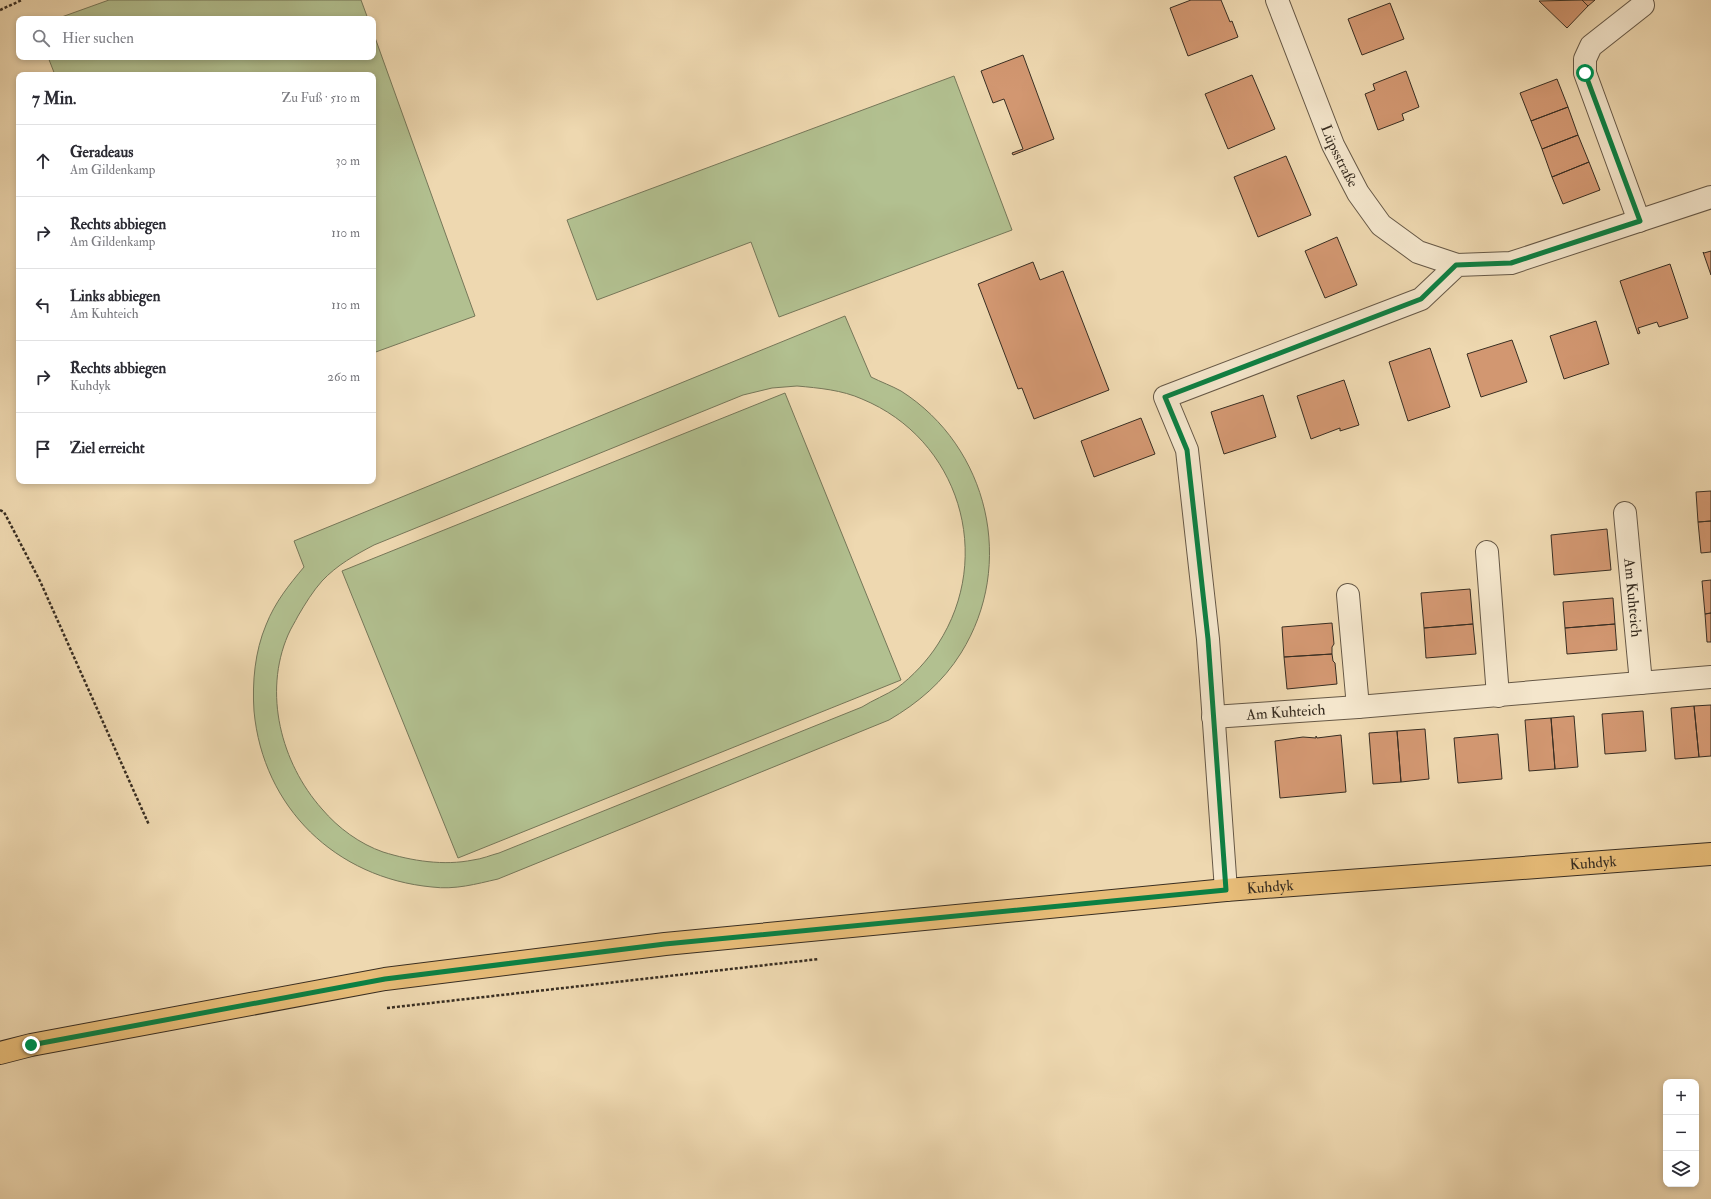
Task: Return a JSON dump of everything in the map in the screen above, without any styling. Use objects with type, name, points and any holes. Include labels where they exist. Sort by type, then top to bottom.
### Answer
[{"type":"main road","name":"Kuhdyk","points":[[0,1052],[39,1043],[385,979],[665,944],[1226,890],[1711,854]]},
{"type":"street","name":"Lüpsstraße","points":[[1277,0],[1333,145],[1358,193],[1382,225],[1418,252],[1456,265]]},
{"type":"street","points":[[1640,221],[1585,73],[1585,59],[1591,46],[1643,4]]},
{"type":"street","points":[[1226,890],[1213,717],[1199,639],[1187,450],[1165,397],[1421,299],[1456,265],[1511,263],[1711,197]]},
{"type":"street","name":"Am Kuhteich","points":[[1625,513],[1641,683]]},
{"type":"street","points":[[1487,552],[1498,696]]},
{"type":"street","points":[[1348,595],[1358,707]]},
{"type":"street","name":"Am Kuhteich","points":[[1213,717],[1498,696],[1711,677]]},
{"type":"path","points":[[0,10],[22,0]]},
{"type":"path","points":[[0,510],[4,512],[40,581],[149,825]]},
{"type":"path","points":[[381,1009],[820,958]]},
{"type":"green space","points":[[109,0],[361,0],[367,16],[64,16]]},
{"type":"green space","points":[[376,40],[475,316],[376,352],[376,72],[54,72],[49,60],[376,60]]},
{"type":"green space","points":[[954,76],[1012,230],[779,317],[751,242],[597,300],[567,220]]},
{"type":"green space","points":[[845,316],[871,377],[901,391],[931,415],[955,443],[973,475],[985,510],[989,546],[987,583],[978,619],[961,653],[954,664],[929,691],[889,720],[498,879],[465,886],[441,888],[397,881],[365,869],[336,853],[310,832],[289,807],[272,778],[260,746],[254,711],[253,689],[255,667],[262,635],[270,617],[283,594],[304,567],[294,541]],"holes":[[[797,386],[846,393],[862,399],[895,417],[923,442],[944,471],[958,504],[965,538],[964,574],[955,610],[934,650],[925,662],[908,679],[897,688],[862,707],[499,853],[480,859],[451,863],[428,862],[383,852],[366,845],[350,835],[335,823],[322,809],[308,791],[296,771],[287,749],[280,726],[277,703],[277,680],[281,657],[289,632],[309,598],[328,575],[346,561],[374,545],[743,395],[772,388]]]},
{"type":"green space","points":[[785,393],[901,680],[458,858],[342,571]]},
{"type":"building","points":[[1191,0],[1221,0],[1230,22],[1232,21],[1238,37],[1188,56],[1170,8]]},
{"type":"building","points":[[1582,0],[1588,6],[1567,28],[1539,1]]},
{"type":"building","points":[[1582,0],[1595,0],[1588,6]]},
{"type":"building","points":[[1390,3],[1404,39],[1362,55],[1348,19]]},
{"type":"building","points":[[1023,55],[1054,139],[1013,155],[1012,153],[1023,149],[1004,99],[993,103],[981,71]]},
{"type":"building","points":[[1406,71],[1419,107],[1402,114],[1404,120],[1378,130],[1365,94],[1375,90],[1373,84]]},
{"type":"building","points":[[1252,75],[1275,129],[1228,149],[1205,94]]},
{"type":"building","points":[[1557,79],[1568,107],[1531,121],[1520,93]]},
{"type":"building","points":[[1568,107],[1578,135],[1542,149],[1531,121]]},
{"type":"building","points":[[1578,135],[1589,162],[1552,177],[1542,149]]},
{"type":"building","points":[[1286,156],[1311,215],[1258,237],[1234,177]]},
{"type":"building","points":[[1589,162],[1600,190],[1563,204],[1552,177]]},
{"type":"building","points":[[1337,237],[1357,285],[1325,298],[1305,251]]},
{"type":"building","points":[[1711,251],[1711,275],[1703,252]]},
{"type":"building","points":[[1033,262],[1040,280],[1063,271],[1109,390],[1034,419],[1022,388],[1018,389],[978,284]]},
{"type":"building","points":[[1670,264],[1688,318],[1659,327],[1657,322],[1638,328],[1640,333],[1638,334],[1620,281]]},
{"type":"building","points":[[1596,321],[1609,364],[1564,379],[1550,336]]},
{"type":"building","points":[[1512,340],[1527,382],[1481,397],[1467,354]]},
{"type":"building","points":[[1430,348],[1450,407],[1408,421],[1389,362]]},
{"type":"building","points":[[1344,380],[1359,425],[1340,431],[1340,428],[1311,439],[1297,396]]},
{"type":"building","points":[[1263,395],[1276,437],[1224,454],[1211,412]]},
{"type":"building","points":[[1141,418],[1155,454],[1094,477],[1081,441]]},
{"type":"building","points":[[1711,491],[1711,521],[1698,522],[1696,492]]},
{"type":"building","points":[[1711,521],[1711,552],[1701,553],[1698,522]]},
{"type":"building","points":[[1607,529],[1611,570],[1554,575],[1551,535]]},
{"type":"building","points":[[1711,580],[1711,613],[1705,614],[1702,581]]},
{"type":"building","points":[[1470,589],[1473,624],[1424,628],[1421,593]]},
{"type":"building","points":[[1613,598],[1615,624],[1565,628],[1563,602]]},
{"type":"building","points":[[1711,613],[1711,642],[1707,642],[1705,614]]},
{"type":"building","points":[[1332,623],[1334,644],[1332,647],[1332,654],[1284,657],[1282,627]]},
{"type":"building","points":[[1473,624],[1476,654],[1426,658],[1424,628]]},
{"type":"building","points":[[1615,624],[1617,650],[1567,654],[1565,628]]},
{"type":"building","points":[[1332,654],[1333,661],[1335,663],[1337,684],[1287,689],[1284,657]]},
{"type":"building","points":[[1711,705],[1711,756],[1699,757],[1694,706]]},
{"type":"building","points":[[1694,706],[1699,757],[1675,759],[1671,708]]},
{"type":"building","points":[[1643,711],[1646,751],[1605,754],[1602,714]]},
{"type":"building","points":[[1574,716],[1578,767],[1555,769],[1551,718]]},
{"type":"building","points":[[1551,718],[1555,769],[1529,771],[1525,720]]},
{"type":"building","points":[[1425,729],[1429,779],[1401,782],[1397,731]]},
{"type":"building","points":[[1397,731],[1401,782],[1373,784],[1369,733]]},
{"type":"building","points":[[1498,734],[1502,779],[1458,783],[1454,738]]},
{"type":"building","points":[[1341,735],[1346,792],[1280,798],[1275,741],[1303,737],[1316,738],[1316,736],[1317,738]]},
{"type":"route","points":[[31,1045],[385,979],[665,944],[1226,890],[1208,639],[1187,450],[1165,397],[1421,299],[1456,265],[1511,263],[1640,221],[1585,73]]}]
